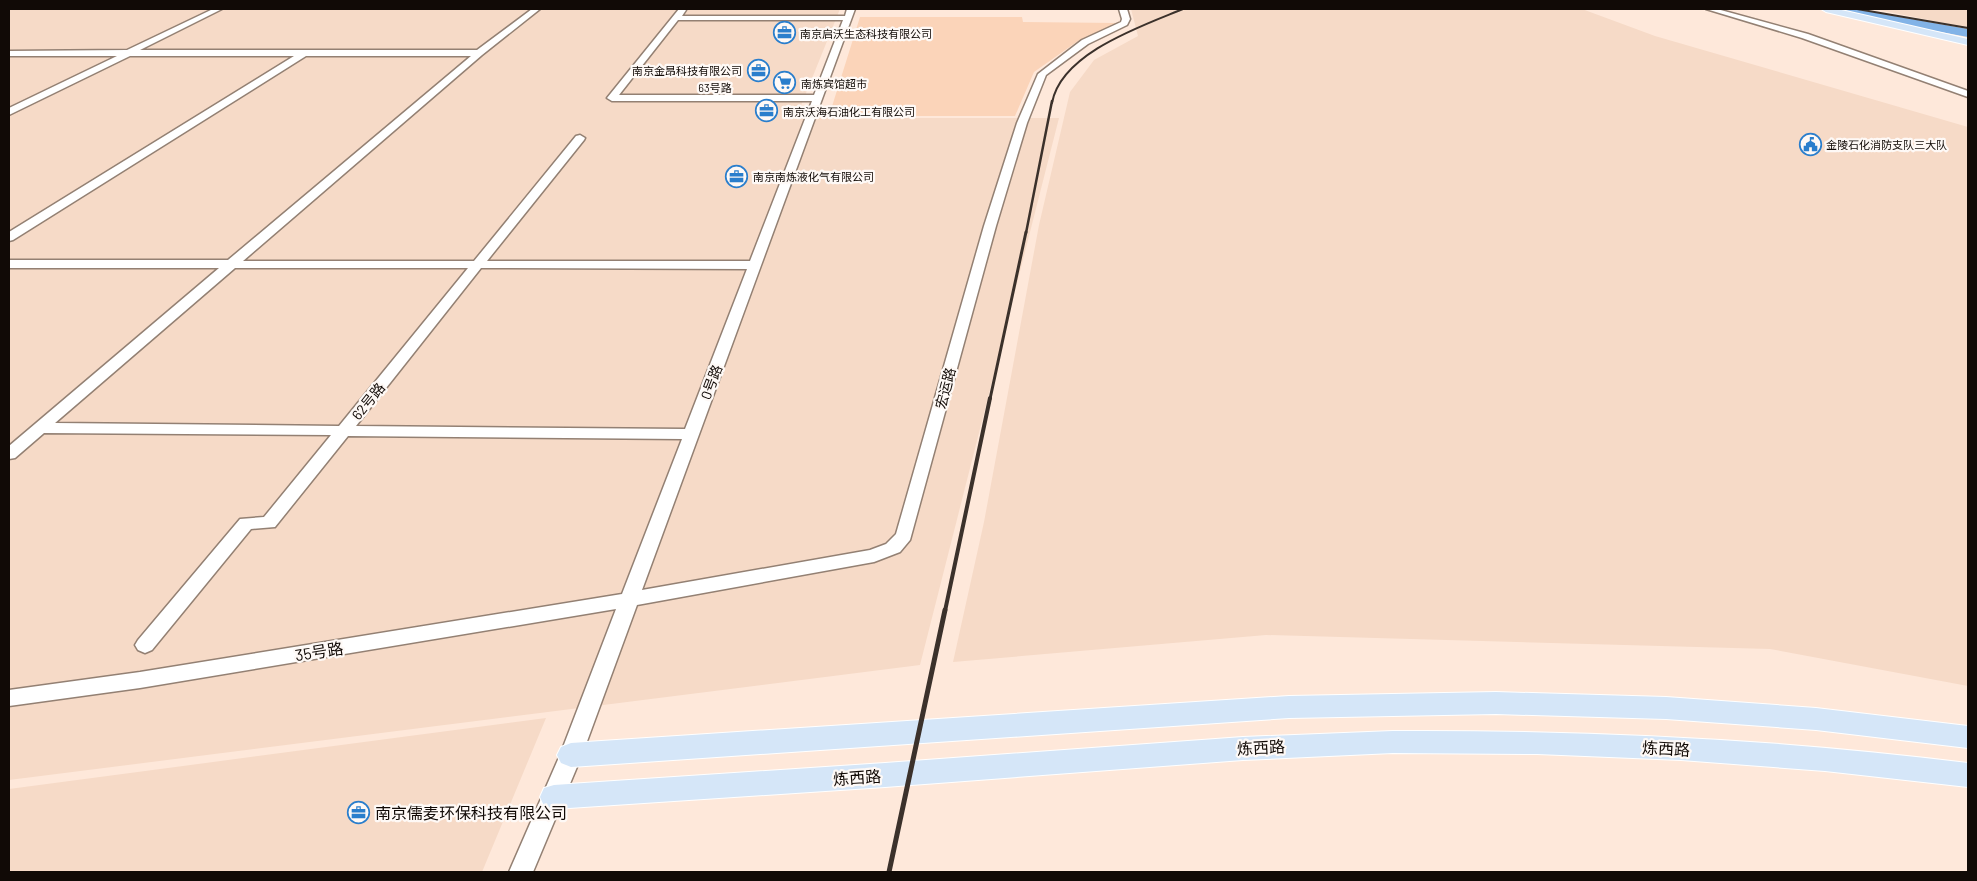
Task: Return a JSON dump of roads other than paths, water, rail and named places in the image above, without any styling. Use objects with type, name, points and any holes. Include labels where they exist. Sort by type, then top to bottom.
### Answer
[{"type":"main road","points":[[1826,9],[1966,40]]},
{"type":"main road","points":[[1836,9],[1966,40]]},
{"type":"main road","points":[[571,755],[1280,708],[1496,703],[1666,708],[1816,719],[1968,737]]},
{"type":"main road","name":"炼西路","points":[[554,797],[910,774],[1266,746],[1391,742],[1510,741],[1673,748],[1842,760],[1968,775]]},
{"type":"street","points":[[9,112],[218,9]]},
{"type":"street","points":[[9,454],[478,53],[536,9]]},
{"type":"street","points":[[676,18],[684,9]]},
{"type":"street","name":"宏运路","points":[[628,600],[874,556],[893,548],[904,536],[990,226],[1028,107],[1042,74],[1085,42],[1124,23],[1126,19],[1123,9]]},
{"type":"street","points":[[1710,9],[1805,36],[1968,94]]},
{"type":"street","points":[[676,18],[849,13]]},
{"type":"street","name":"0号路","points":[[571,755],[849,13]]},
{"type":"street","name":"63号路","points":[[676,18],[612,98],[817,98]]},
{"type":"street","points":[[9,53],[478,53]]},
{"type":"street","points":[[9,237],[304,53]]},
{"type":"street","name":"62号路","points":[[145,644],[246,523],[269,523],[580,138]]},
{"type":"street","points":[[9,264],[755,265]]},
{"type":"street","points":[[40,428],[691,434]]},
{"type":"street","name":"35号路","points":[[9,698],[140,680],[628,600]]},
{"type":"street","points":[[521,872],[571,755]]},
{"type":"waterway","points":[[1836,9],[1968,33]]},
{"type":"railway","points":[[1052,103],[1059,85],[1070,70],[1087,56],[1126,33],[1183,9]]},
{"type":"railway","points":[[1857,9],[1968,28]]},
{"type":"railway","points":[[1026,233],[1052,101]]},
{"type":"railway","points":[[990,399],[1026,232]]},
{"type":"railway","points":[[945,611],[990,398]]},
{"type":"railway","points":[[889,872],[945,610]]},
{"type":"place","name":"南京启沃生态科技有限公司","points":[[784,33]]},
{"type":"place","name":"南京金昂科技有限公司","points":[[758,70]]},
{"type":"place","name":"南炼宾馆超市","points":[[785,83]]},
{"type":"place","name":"南京沃海石油化工有限公司","points":[[767,111]]},
{"type":"place","name":"金陵石化消防支队三大队","points":[[1810,144]]},
{"type":"place","name":"南京南炼液化气有限公司","points":[[737,176]]},
{"type":"place","name":"南京儒麦环保科技有限公司","points":[[359,812]]}]
